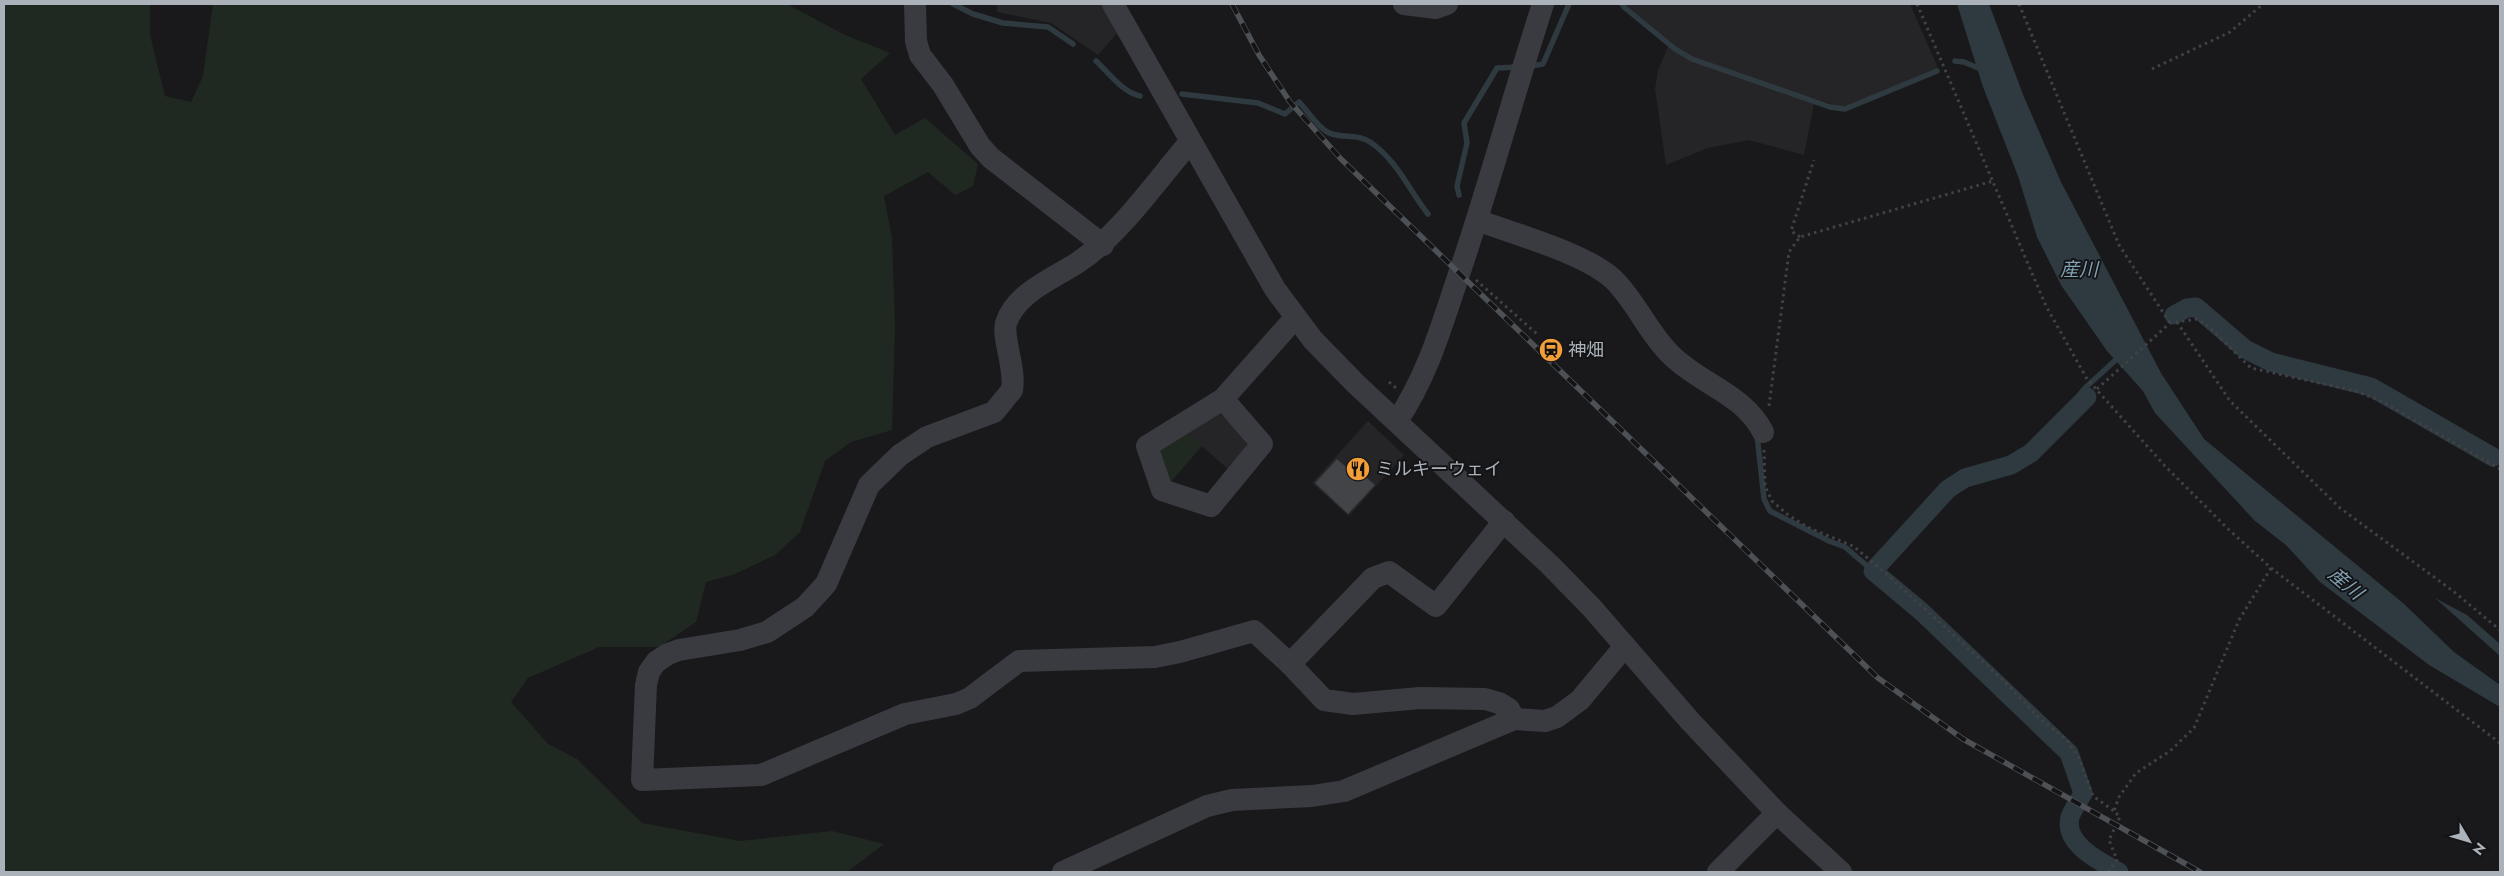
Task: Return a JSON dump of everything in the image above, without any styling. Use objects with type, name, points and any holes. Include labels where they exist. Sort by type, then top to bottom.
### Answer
[{"type":"street","points":[[915,4],[916,41],[920,55],[943,85],[980,146],[991,158],[1103,245]]},
{"type":"street","points":[[1113,4],[1275,289],[1295,318],[1332,360],[1558,573],[1690,721],[1777,813],[1841,872]]},
{"type":"street","points":[[1404,4],[1436,8],[1447,4]]},
{"type":"street","points":[[1397,421],[1415,394],[1428,364],[1477,220],[1543,4]]},
{"type":"street","points":[[1190,142],[1103,245],[1032,290],[1010,313],[1005,326],[1005,334],[1012,364],[1012,390],[994,412],[927,438],[900,456],[869,485],[826,584],[805,607],[767,632],[740,640],[679,650],[656,662],[650,672],[646,685],[642,780],[761,775],[905,714],[956,704],[970,698],[1019,661],[1155,657],[1180,652],[1254,631],[1290,664],[1324,700],[1353,704],[1420,698],[1485,699],[1499,703],[1508,709],[1514,719]]},
{"type":"street","points":[[1477,220],[1543,244],[1602,269],[1629,297],[1670,354],[1695,374],[1747,409],[1757,419],[1763,432]]},
{"type":"street","points":[[1223,399],[1262,444],[1210,506],[1162,490],[1147,446],[1223,399],[1295,318]]},
{"type":"street","points":[[1290,664],[1372,578],[1389,572],[1436,606],[1504,521]]},
{"type":"street","points":[[1063,872],[1207,806],[1232,800],[1312,796],[1344,791],[1514,719],[1546,721],[1569,710],[1580,700],[1625,646]]},
{"type":"street","points":[[1718,872],[1777,813]]},
{"type":"path","points":[[1917,4],[2046,306],[2087,379],[2166,466],[2226,527],[2271,568],[2500,743]]},
{"type":"path","points":[[2019,4],[2119,245],[2170,323]]},
{"type":"path","points":[[2152,69],[2230,32],[2263,4]]},
{"type":"path","points":[[1800,238],[1791,231],[1814,160]]},
{"type":"path","points":[[1760,407],[1769,408],[1789,252],[1800,238],[1993,181]]},
{"type":"path","points":[[1474,278],[1537,334]]},
{"type":"path","points":[[2097,389],[2170,323],[2197,319],[2251,368],[2356,391],[2381,401],[2500,469]]},
{"type":"path","points":[[2177,322],[2230,401],[2340,508],[2453,591],[2500,630]]},
{"type":"path","points":[[1763,432],[1765,486],[1772,501],[1807,527],[1853,546],[1873,561],[2003,680],[2038,718],[2066,739],[2078,756],[2093,796],[2120,817],[2109,840],[2117,860],[2109,871]]},
{"type":"path","points":[[2114,811],[2119,797],[2136,774],[2170,751],[2194,728],[2239,620],[2271,568]]},
{"type":"shaded area","points":[[4,4],[150,4],[150,35],[165,96],[191,102],[203,76],[213,4],[787,4],[843,34],[890,53],[861,79],[895,135],[925,118],[978,164],[973,186],[955,195],[928,172],[884,196],[892,238],[895,325],[892,430],[851,442],[825,461],[800,532],[775,555],[735,574],[706,582],[696,622],[659,647],[599,647],[528,678],[511,702],[548,744],[577,759],[642,823],[740,841],[832,831],[884,844],[847,872],[4,872]]},
{"type":"shaded area","points":[[997,4],[1104,4],[1120,30],[1098,55],[1051,23],[997,12]]},
{"type":"shaded area","points":[[1625,4],[1910,4],[1938,68],[1850,105],[1842,107],[1815,99],[1804,155],[1749,140],[1708,148],[1666,165],[1655,89],[1658,70],[1670,42]]},
{"type":"shaded area","points":[[1218,412],[1246,437],[1247,449],[1230,471],[1185,431]]},
{"type":"shaded area","name":"ミルキーウェイ","points":[[1368,421],[1404,455],[1349,516],[1312,483]]},
{"type":"shaded area","points":[[1185,431],[1202,446],[1169,484],[1155,456],[1160,444]]},
{"type":"water","name":"産川","points":[[1957,4],[1989,4],[2024,97],[2061,182],[2161,373],[2204,439],[2403,603],[2454,652],[2500,685],[2500,707],[2429,665],[2320,582],[2286,545],[2255,521],[2155,413],[2143,391],[2107,351],[2061,285],[2037,237],[2018,176],[1983,87]]},
{"type":"water","points":[[2435,598],[2467,615],[2500,644],[2500,656]]},
{"type":"building","points":[[1337,459],[1355,475],[1359,471],[1375,485],[1348,514],[1315,483]]},
{"type":"waterway","points":[[953,4],[973,14],[1003,23],[1048,27],[1073,44]]},
{"type":"waterway","points":[[1530,66],[1543,64],[1569,4]]},
{"type":"waterway","points":[[1622,4],[1675,49],[1692,59],[1830,107],[1845,109],[1937,71]]},
{"type":"waterway","points":[[1096,61],[1127,91],[1140,96]]},
{"type":"waterway","points":[[1955,61],[1964,62],[1983,70]]},
{"type":"waterway","points":[[1459,195],[1457,186],[1467,143],[1464,123],[1497,68],[1518,67]]},
{"type":"waterway","points":[[1182,94],[1258,103],[1285,114],[1299,102],[1319,125],[1328,132],[1361,138],[1379,149],[1395,166],[1428,214]]},
{"type":"waterway","points":[[2174,315],[2187,308],[2196,307],[2245,349],[2271,362],[2371,387],[2493,457]]},
{"type":"waterway","points":[[2083,401],[2081,393],[2085,388],[2120,356]]},
{"type":"waterway","points":[[2087,397],[2031,453],[2011,465],[1965,478],[1948,489],[1873,571],[1922,612],[2069,753],[2083,793],[2070,817],[2069,827],[2072,836],[2085,851],[2119,872]]},
{"type":"waterway","points":[[1757,435],[1764,499],[1770,511],[1829,541],[1845,547],[1873,571]]},
{"type":"railway","points":[[1232,4],[1259,55],[1290,102],[1341,159],[1878,678],[1963,739],[2200,872]]},
{"type":"place","name":"神畑","points":[[1551,350]]},
{"type":"place","name":"ミルキーウェイ","points":[[1358,469]]}]
